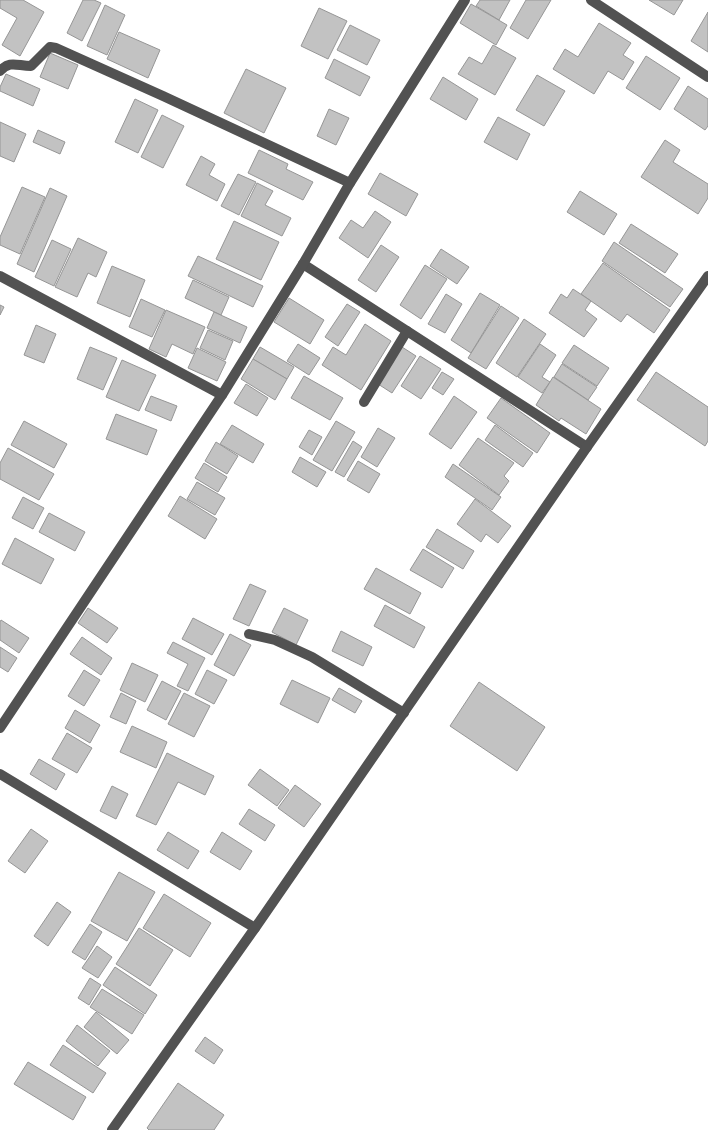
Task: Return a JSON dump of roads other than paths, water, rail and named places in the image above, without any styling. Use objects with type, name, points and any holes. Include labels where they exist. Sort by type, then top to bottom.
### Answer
[{"type":"street","points":[[1,724],[222,395],[303,264],[350,183],[465,0]]},
{"type":"street","points":[[591,0],[708,76]]},
{"type":"street","points":[[0,71],[5,65],[12,63],[31,66],[50,47],[56,48],[350,183]]},
{"type":"street","points":[[303,264],[587,447]]},
{"type":"street","points":[[0,276],[222,395]]},
{"type":"street","points":[[112,1130],[255,928],[587,447],[708,276]]},
{"type":"street","points":[[364,402],[407,331]]},
{"type":"street","points":[[249,634],[275,640],[312,657],[404,713]]},
{"type":"street","points":[[0,774],[255,928]]}]
